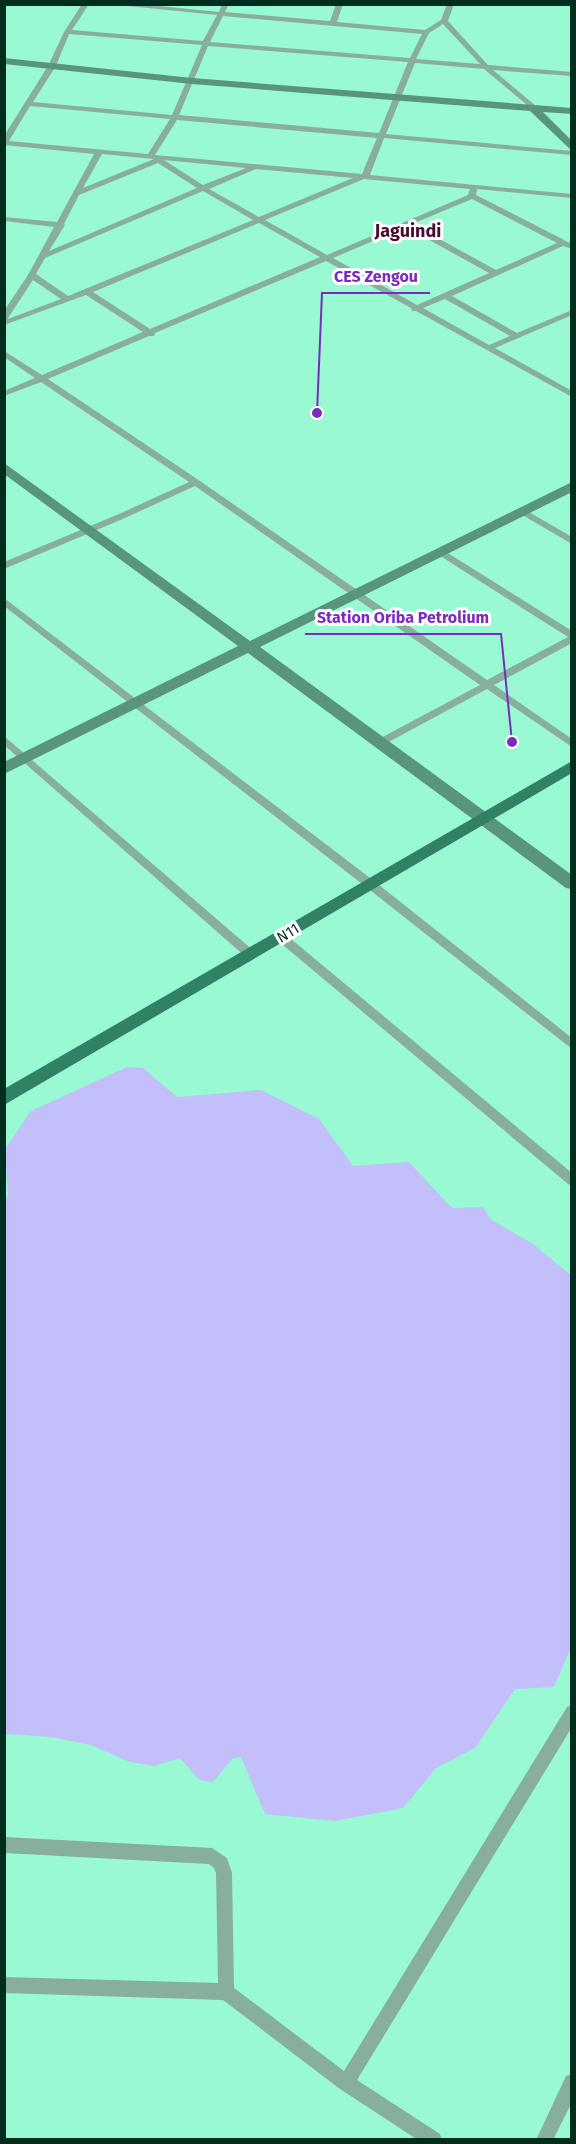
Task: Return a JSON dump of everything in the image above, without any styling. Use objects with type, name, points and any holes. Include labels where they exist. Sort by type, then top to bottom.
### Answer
[{"type":"main road","name":"N11","points":[[4,1098],[572,766]]},
{"type":"street","points":[[86,4],[67,32],[52,66],[5,143],[572,196]]},
{"type":"street","points":[[111,4],[221,14],[266,14],[426,32]]},
{"type":"street","points":[[78,193],[155,158],[192,81],[206,43],[226,4]]},
{"type":"street","points":[[333,23],[340,4]]},
{"type":"street","points":[[4,323],[87,292],[259,218],[366,176],[381,135],[426,32],[444,21],[451,4]]},
{"type":"street","points":[[444,21],[487,68],[533,108],[572,148]]},
{"type":"street","points":[[67,32],[572,74]]},
{"type":"street","points":[[4,61],[192,81],[572,111]]},
{"type":"street","points":[[28,104],[572,153]]},
{"type":"street","points":[[4,318],[32,276],[99,152]]},
{"type":"street","points":[[155,158],[204,189],[328,257],[415,309],[572,395]]},
{"type":"street","points":[[41,257],[256,166]]},
{"type":"street","points":[[472,196],[474,186]]},
{"type":"street","points":[[4,394],[151,334],[472,196]]},
{"type":"street","points":[[472,196],[567,245]]},
{"type":"street","points":[[4,219],[61,225]]},
{"type":"street","points":[[406,224],[495,273]]},
{"type":"street","points":[[415,309],[495,273],[567,245]]},
{"type":"street","points":[[32,276],[66,299]]},
{"type":"street","points":[[87,292],[151,334]]},
{"type":"street","points":[[445,295],[517,336]]},
{"type":"street","points":[[489,348],[570,315]]},
{"type":"street","points":[[4,353],[195,482],[572,744]]},
{"type":"street","points":[[4,467],[572,884]]},
{"type":"street","points":[[4,566],[91,530],[195,482]]},
{"type":"street","points":[[4,770],[572,486]]},
{"type":"street","points":[[522,511],[572,542]]},
{"type":"street","points":[[381,742],[572,637],[440,552]]},
{"type":"street","points":[[4,601],[572,1045]]},
{"type":"street","points":[[4,739],[251,955]]},
{"type":"street","points":[[281,937],[572,1181]]},
{"type":"street","points":[[346,2083],[572,1712]]},
{"type":"street","points":[[4,1845],[212,1856],[221,1863],[224,1873],[226,1992]]},
{"type":"street","points":[[4,1985],[226,1992],[346,2083],[435,2139]]},
{"type":"street","points":[[544,2139],[572,2082]]},
{"type":"water","points":[[127,1067],[143,1068],[177,1097],[261,1090],[319,1119],[353,1166],[409,1162],[452,1208],[483,1207],[490,1219],[533,1244],[571,1275],[571,1647],[554,1687],[515,1689],[475,1748],[436,1768],[403,1808],[335,1821],[265,1814],[241,1757],[232,1759],[213,1782],[199,1780],[180,1758],[154,1766],[130,1762],[91,1745],[51,1737],[5,1734],[4,1201],[8,1195],[5,1149],[31,1111]]},
{"type":"place","name":"CES Zengou","points":[[317,413]]},
{"type":"place","name":"Station Oriba Petrolium","points":[[512,742]]},
{"type":"district","name":"Jaguindi","points":[[408,231]]}]
